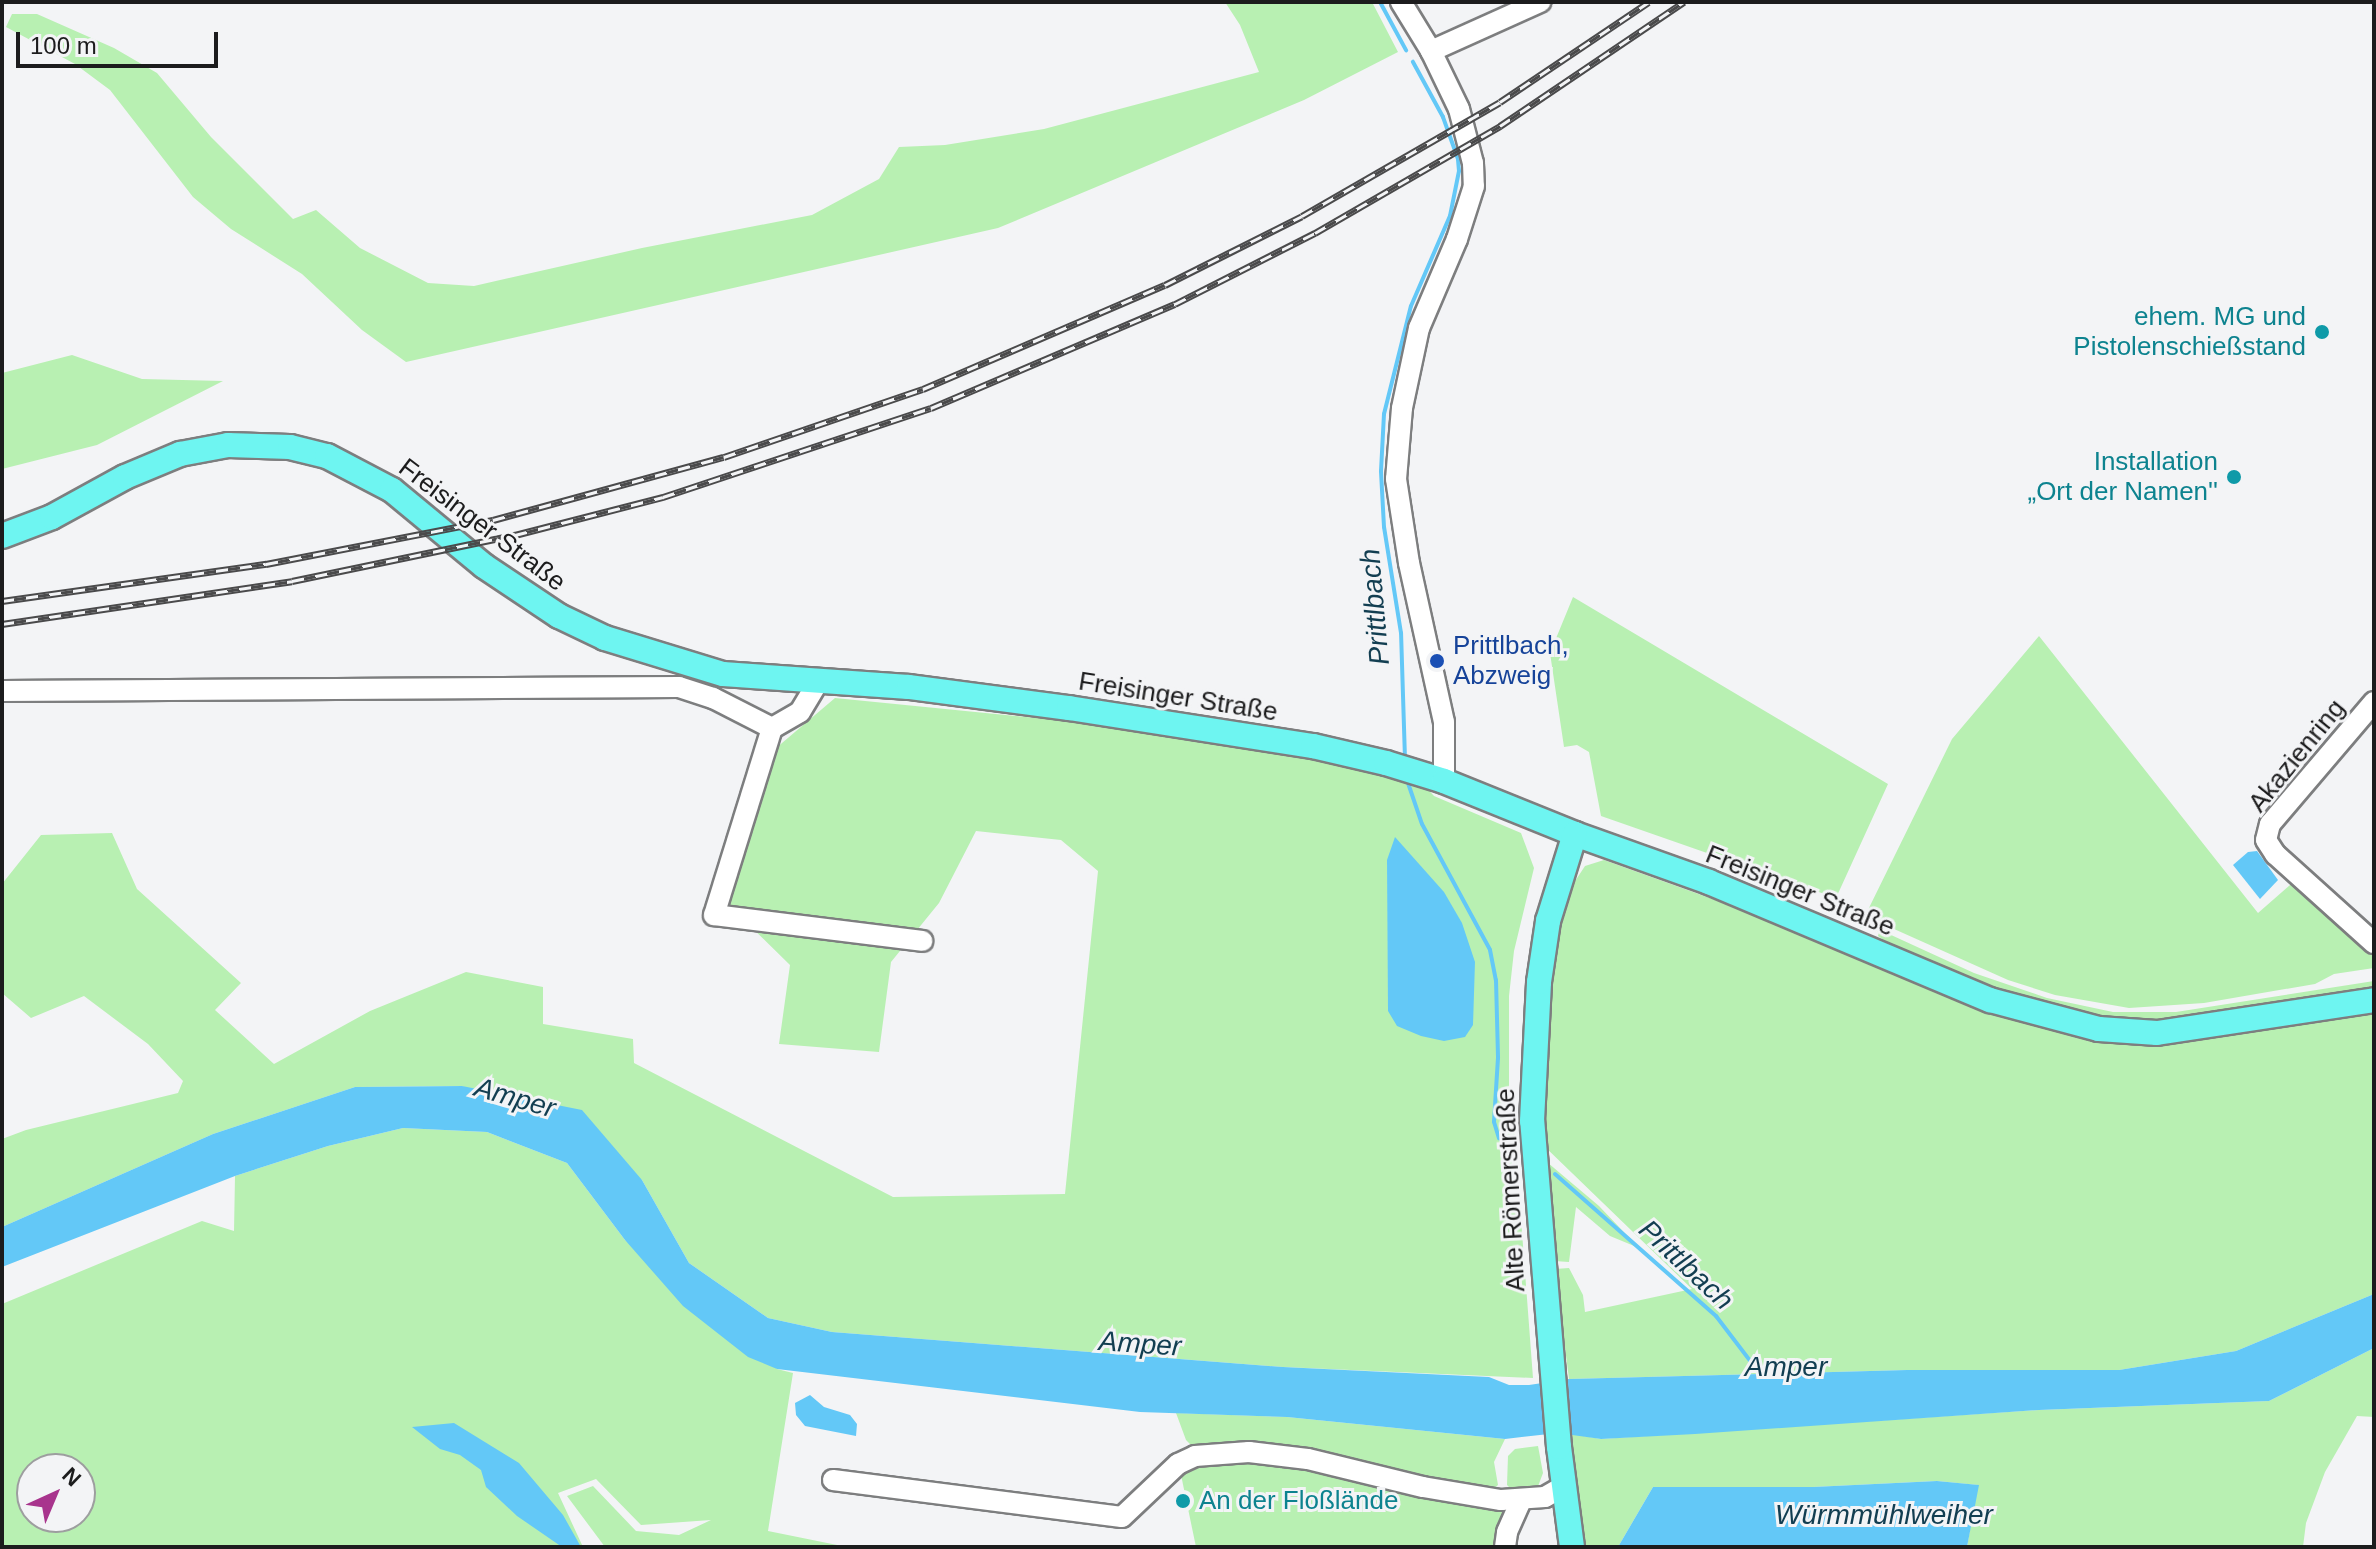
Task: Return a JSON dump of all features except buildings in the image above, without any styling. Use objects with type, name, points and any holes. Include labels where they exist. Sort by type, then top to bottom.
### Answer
[{"type":"main road","name":"Freisinger Straße","points":[[2,536],[52,517],[125,477],[180,454],[228,445],[290,447],[327,456],[392,490],[524,594],[605,638],[723,674],[909,687],[1069,708],[1313,746],[1406,768],[1773,908],[1990,1000],[2074,1024],[2157,1033],[2374,1000]]},
{"type":"main road","name":"Alte Römerstraße","points":[[1572,1547],[1559,1447],[1532,1150],[1532,1060],[1548,921],[1575,834]]},
{"type":"street","points":[[1401,2],[1459,109],[1473,163],[1474,186],[1457,239],[1419,328],[1404,396],[1396,479],[1409,563],[1444,722],[1444,781]]},
{"type":"street","points":[[1434,58],[1540,2]]},
{"type":"street","points":[[818,682],[800,712],[772,728],[714,915],[922,941]]},
{"type":"street","points":[[2,691],[679,687],[713,698],[772,728]]},
{"type":"street","name":"Akazienring","points":[[2374,702],[2270,824],[2266,840],[2275,854],[2374,943]]},
{"type":"street","points":[[833,1480],[1122,1517],[1184,1461],[1195,1456],[1249,1452],[1308,1459],[1423,1487],[1521,1500],[1545,1497],[1564,1486]]},
{"type":"street","points":[[1505,1547],[1507,1532],[1521,1500]]},
{"type":"green space","points":[[1225,2],[1372,2],[1398,52],[1304,100],[998,228],[406,362],[362,330],[302,274],[231,229],[193,197],[110,90],[75,64],[6,27],[12,14],[37,14],[114,48],[157,73],[211,137],[293,219],[316,210],[360,248],[428,283],[474,286],[642,248],[812,215],[879,179],[899,147],[945,145],[1044,129],[1259,72],[1240,25]]},
{"type":"green space","points":[[72,355],[142,379],[223,381],[97,445],[2,469],[2,373]]},
{"type":"green space","points":[[1573,597],[1888,784],[1836,898],[1601,816],[1589,752],[1577,745],[1564,747],[1550,653]]},
{"type":"green space","points":[[2039,636],[2258,913],[2297,879],[2374,950],[2374,968],[2334,974],[2315,984],[2204,1003],[2129,1008],[2055,995],[2008,980],[1865,916],[1952,739]]},
{"type":"green space","points":[[835,698],[1185,733],[1274,749],[1384,772],[1424,785],[1434,796],[1521,833],[1534,868],[1514,951],[1509,996],[1509,1101],[1514,1126],[1533,1378],[1283,1367],[832,1332],[768,1318],[689,1263],[642,1180],[462,1086],[355,1087],[213,1134],[2,1227],[2,1139],[26,1130],[178,1093],[183,1081],[148,1044],[84,996],[31,1018],[2,993],[2,884],[41,835],[112,833],[137,889],[241,983],[215,1010],[274,1064],[370,1011],[466,972],[543,987],[543,1024],[633,1039],[634,1063],[893,1197],[1065,1194],[1098,871],[1061,840],[976,831],[939,903],[891,962],[879,1052],[779,1044],[790,965],[745,921],[721,925],[749,771]]},
{"type":"green space","points":[[1604,860],[1768,919],[2009,1015],[2059,1031],[2152,1042],[2374,1009],[2374,1294],[2236,1351],[2119,1370],[1907,1370],[1569,1379],[1555,1269],[1569,1268],[1583,1295],[1585,1312],[1692,1289],[1542,1144],[1551,958],[1562,901],[1585,866]]},
{"type":"green space","points":[[1854,918],[1974,973],[2047,998],[2113,1012],[2176,1012],[2374,981],[2374,992],[2130,1025],[2034,1006],[1905,955],[1878,936],[1879,932],[1864,925],[1861,928]]},
{"type":"green space","points":[[403,1128],[487,1132],[567,1163],[625,1240],[777,1369],[793,1373],[768,1531],[847,1547],[605,1547],[567,1496],[593,1486],[636,1531],[679,1535],[711,1520],[641,1525],[596,1479],[558,1493],[583,1547],[2,1547],[2,1304],[202,1221],[234,1231],[235,1176],[328,1146]]},
{"type":"green space","points":[[1541,1157],[1599,1206],[1639,1248],[1610,1236],[1576,1207],[1569,1262],[1554,1261]]},
{"type":"green space","points":[[2374,1348],[2374,1417],[2357,1416],[2325,1472],[2306,1523],[2303,1547],[1967,1547],[1978,1485],[1937,1481],[1813,1487],[1653,1487],[1618,1547],[1581,1547],[1572,1434],[1601,1439],[2039,1410],[2269,1401]]},
{"type":"green space","points":[[1176,1413],[1287,1417],[1505,1439],[1494,1462],[1498,1485],[1491,1491],[1195,1449],[1186,1440]]},
{"type":"green space","points":[[1538,1446],[1543,1473],[1537,1489],[1513,1491],[1507,1485],[1508,1456],[1515,1449]]},
{"type":"green space","points":[[1250,1458],[1307,1466],[1487,1505],[1502,1512],[1503,1527],[1496,1547],[1196,1547],[1180,1470],[1197,1463]]},
{"type":"water","points":[[1395,837],[1444,892],[1462,923],[1475,962],[1473,1025],[1465,1037],[1444,1041],[1421,1036],[1397,1026],[1388,1011],[1387,860]]},
{"type":"water","points":[[2257,851],[2278,880],[2260,899],[2233,865],[2248,852]]},
{"type":"water","name":"Amper","points":[[462,1086],[582,1110],[642,1180],[689,1263],[768,1318],[832,1332],[1283,1367],[1489,1377],[1509,1385],[1529,1385],[1569,1379],[1907,1370],[2119,1370],[2236,1351],[2374,1294],[2374,1348],[2269,1401],[2039,1410],[1601,1439],[1558,1433],[1505,1439],[1287,1417],[1140,1412],[777,1369],[748,1357],[683,1306],[625,1240],[567,1163],[487,1132],[403,1128],[328,1146],[235,1176],[2,1267],[2,1227],[213,1134],[355,1087]]},
{"type":"water","points":[[810,1395],[824,1407],[850,1415],[857,1424],[856,1436],[805,1426],[796,1415],[795,1403]]},
{"type":"water","points":[[454,1423],[519,1463],[563,1515],[581,1547],[562,1547],[517,1516],[486,1487],[481,1470],[460,1455],[440,1449],[412,1427]]},
{"type":"water","name":"Würmmühlweiher","points":[[1937,1481],[1979,1485],[1967,1547],[1618,1547],[1653,1487],[1813,1487]]},
{"type":"waterway","name":"Prittlbach","points":[[1380,2],[1406,50]]},
{"type":"waterway","name":"Prittlbach","points":[[1405,759],[1401,633],[1384,527],[1381,471],[1384,414],[1411,306],[1450,216],[1459,171],[1458,159],[1443,117],[1413,62]]},
{"type":"waterway","name":"Prittlbach","points":[[1407,780],[1422,824],[1490,950],[1496,980],[1498,1058],[1494,1122],[1499,1138],[1509,1143]]},
{"type":"waterway","name":"Prittlbach","points":[[1555,1174],[1716,1316],[1764,1379]]},
{"type":"railway","points":[[2,601],[266,564],[493,520],[724,457],[923,389],[1165,285],[1302,216],[1500,102],[1649,2]]},
{"type":"railway","points":[[2,624],[292,581],[515,535],[663,497],[931,408],[1175,304],[1315,233],[1500,126],[1684,2]]},
{"type":"place","name":"ehem. MG und Pistolenschießstand","points":[[2322,332]]},
{"type":"place","name":"Installation „Ort der Namen''","points":[[2234,477]]},
{"type":"place","name":"Prittlbach, Abzweig","points":[[1437,661]]},
{"type":"place","name":"An der Floßlände","points":[[1183,1501]]}]
